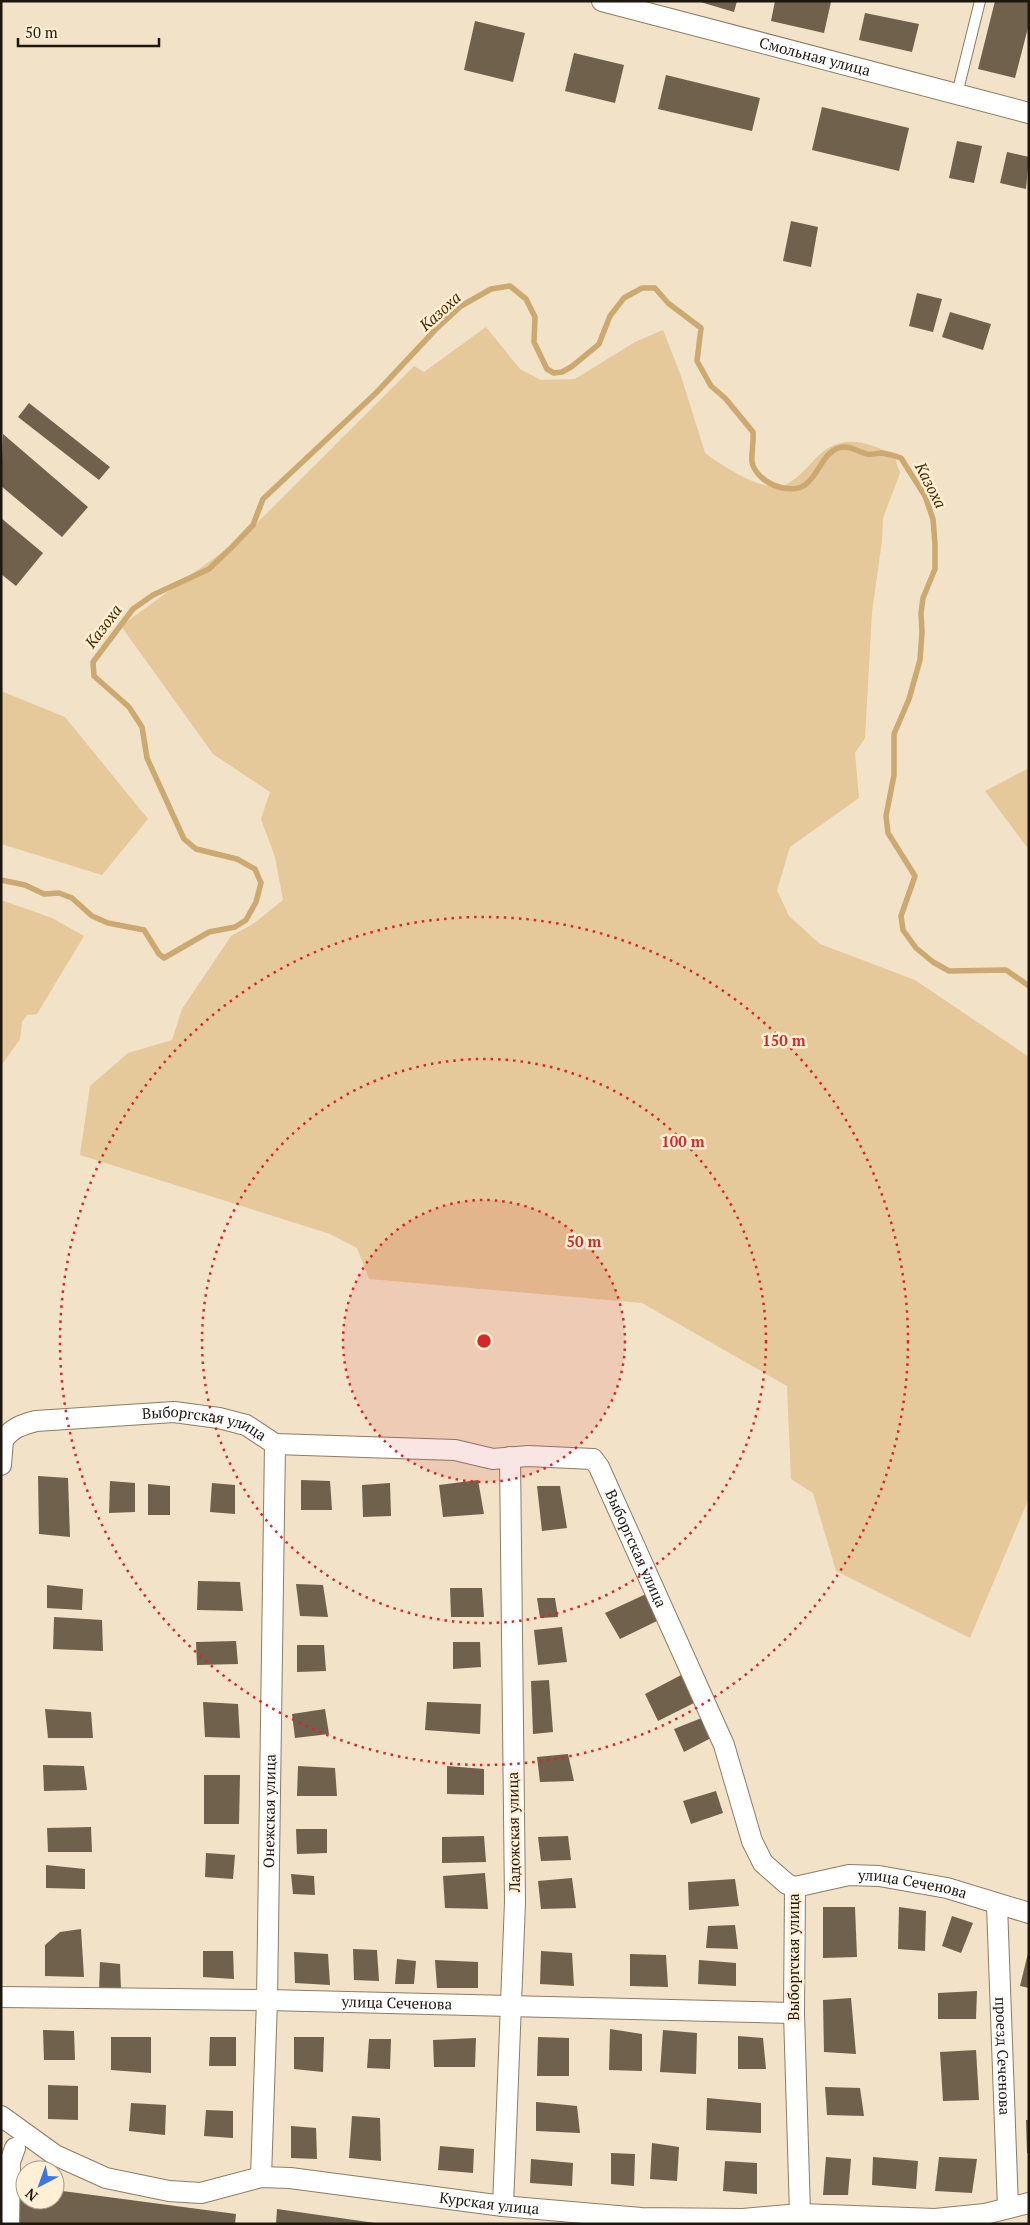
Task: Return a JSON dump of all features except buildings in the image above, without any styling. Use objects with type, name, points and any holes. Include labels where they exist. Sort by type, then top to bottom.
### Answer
[{"type":"street","name":"Смольная улица","points":[[602,1],[1029,113]]},
{"type":"street","name":"Выборгская улица","points":[[2,1439],[16,1427],[36,1422],[174,1412],[219,1418],[246,1425],[275,1444],[455,1450],[493,1459],[510,1457],[593,1459],[599,1467],[724,1745],[752,1841],[763,1863],[787,1884],[795,1886],[794,2013],[800,2214]]},
{"type":"street","points":[[1,1465],[2,1439]]},
{"type":"street","name":"Онежская улица","points":[[261,2177],[267,2000],[275,1444]]},
{"type":"street","name":"Ладожская улица","points":[[503,2206],[515,1902],[510,1457]]},
{"type":"street","name":"улица Сеченова","points":[[795,1886],[849,1875],[879,1876],[947,1888],[997,1905],[1029,1913]]},
{"type":"street","name":"проезд Сеченова","points":[[997,1905],[1008,2208]]},
{"type":"street","name":"улица Сеченова","points":[[1,1997],[267,2000],[794,2013]]},
{"type":"street","name":"Курская улица","points":[[1,2116],[55,2155],[106,2178],[169,2191],[201,2193],[261,2177],[290,2178],[503,2206],[641,2218],[743,2219],[800,2214],[935,2219],[985,2214],[1029,2203]]},
{"type":"street","points":[[9,2224],[10,2162],[16,2148]]},
{"type":"lane","points":[[958,94],[980,1]]},
{"type":"shaded area","points":[[486,327],[520,369],[541,380],[575,379],[635,342],[663,330],[681,376],[705,453],[732,471],[754,482],[765,485],[785,485],[804,471],[823,451],[842,443],[862,443],[894,455],[900,473],[883,518],[882,541],[872,612],[865,738],[855,753],[859,798],[790,847],[777,890],[789,916],[820,944],[915,980],[1029,1057],[1029,1498],[970,1638],[836,1571],[813,1493],[791,1479],[787,1386],[642,1303],[369,1279],[357,1248],[330,1234],[80,1155],[90,1086],[128,1053],[172,1040],[182,1009],[231,936],[253,924],[283,900],[275,857],[261,819],[270,792],[213,754],[121,626],[243,537],[414,366],[424,372]]},
{"type":"shaded area","points":[[1,691],[65,717],[148,819],[102,875],[1,844]]},
{"type":"shaded area","points":[[1029,768],[1029,850],[985,791]]},
{"type":"shaded area","points":[[1,900],[52,918],[84,936],[37,1014],[27,1015],[22,1022],[20,1039],[1,1066]]},
{"type":"waterway","name":"Казоха","points":[[1,880],[25,885],[44,894],[59,893],[72,898],[92,916],[108,923],[144,930],[159,954],[164,958],[209,932],[235,927],[246,920],[256,902],[261,883],[255,869],[237,859],[196,849],[184,839],[147,758],[142,727],[129,707],[94,676],[93,662],[133,609],[153,595],[209,569],[232,547],[253,525],[263,499],[377,392],[436,329],[461,306],[491,289],[510,286],[526,299],[535,317],[534,342],[547,369],[554,373],[562,372],[571,367],[599,344],[610,316],[624,298],[642,288],[655,288],[668,303],[701,328],[697,361],[711,386],[725,398],[753,432],[752,462],[760,476],[766,481],[782,488],[798,488],[810,481],[828,455],[838,448],[846,447],[867,454],[882,453],[901,458],[925,496],[933,519],[935,569],[923,598],[920,660],[909,699],[894,734],[894,775],[886,816],[888,833],[915,876],[901,916],[903,930],[916,948],[933,962],[949,971],[1006,970],[1029,986]]}]
